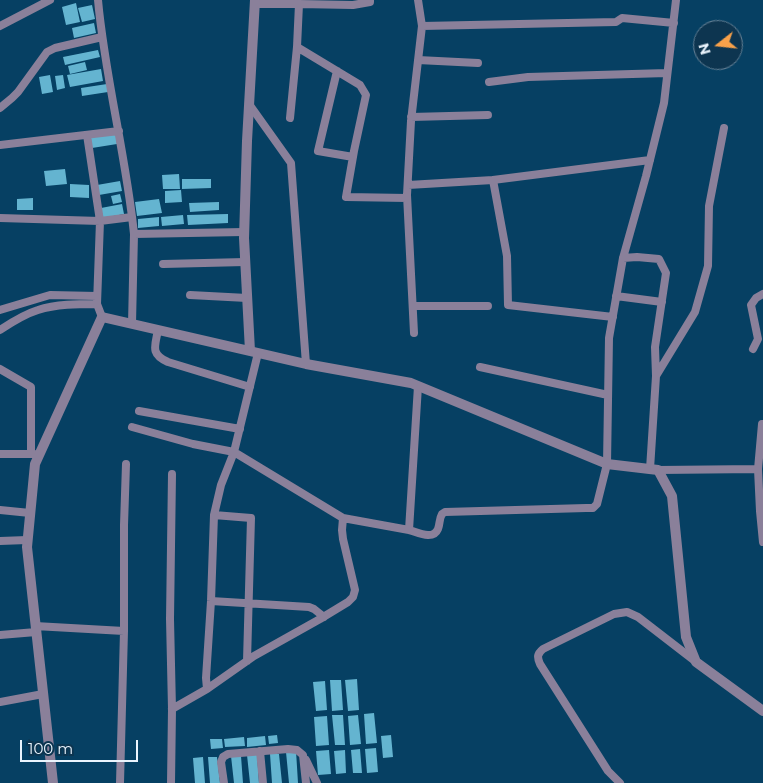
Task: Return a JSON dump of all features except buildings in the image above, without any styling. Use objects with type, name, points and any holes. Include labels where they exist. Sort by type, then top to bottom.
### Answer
[{"type":"street","points":[[0,26],[50,0]]},
{"type":"street","points":[[98,0],[102,37],[119,131],[134,234],[132,324]]},
{"type":"street","points":[[207,689],[214,515],[240,429],[250,387],[254,352],[247,298],[244,232],[255,2],[353,5],[370,2],[370,0]]},
{"type":"street","points":[[414,333],[408,185],[411,117],[422,26],[418,0]]},
{"type":"street","points":[[132,427],[193,444],[234,452],[343,518],[409,530],[429,536],[433,535],[437,530],[442,514],[445,512],[592,508],[597,504],[607,464],[609,338],[623,258],[664,103],[676,0]]},
{"type":"street","points":[[290,118],[299,4]]},
{"type":"street","points":[[422,26],[616,22],[622,18],[674,23]]},
{"type":"street","points":[[0,108],[18,92],[48,52],[55,48],[102,37]]},
{"type":"street","points":[[297,47],[360,85],[366,95],[346,197],[408,198]]},
{"type":"street","points":[[418,60],[478,63]]},
{"type":"street","points":[[337,72],[318,151],[353,157]]},
{"type":"street","points":[[490,82],[528,77],[667,74]]},
{"type":"street","points":[[249,104],[291,163],[306,364]]},
{"type":"street","points":[[411,117],[488,115]]},
{"type":"street","points":[[656,376],[695,312],[708,266],[709,206],[724,128]]},
{"type":"street","points":[[0,145],[119,131]]},
{"type":"street","points":[[35,454],[102,317],[97,300],[100,221],[87,135]]},
{"type":"street","points":[[408,185],[493,180],[650,160]]},
{"type":"street","points":[[493,180],[507,256],[508,305],[613,316]]},
{"type":"street","points":[[0,218],[100,221],[132,217]]},
{"type":"street","points":[[134,234],[244,232]]},
{"type":"street","points":[[623,258],[659,259],[666,273],[656,348],[654,470],[672,496],[686,637],[696,662]]},
{"type":"street","points":[[163,264],[245,262]]},
{"type":"street","points":[[0,310],[50,294],[97,300]]},
{"type":"street","points":[[753,349],[758,339],[751,304],[763,294]]},
{"type":"street","points":[[190,295],[247,298]]},
{"type":"street","points":[[616,296],[662,302]]},
{"type":"street","points":[[0,330],[36,310],[50,306],[97,300]]},
{"type":"street","points":[[413,306],[488,306]]},
{"type":"street","points":[[102,317],[306,364],[411,383],[607,464],[654,470],[758,469]]},
{"type":"street","points":[[158,330],[155,347],[159,358],[250,387]]},
{"type":"street","points":[[480,366],[608,395]]},
{"type":"street","points":[[0,369],[31,388],[35,464],[27,547],[53,783]]},
{"type":"street","points":[[409,530],[418,386]]},
{"type":"street","points":[[139,411],[240,429]]},
{"type":"street","points":[[762,424],[758,469],[763,542]]},
{"type":"street","points":[[0,454],[35,454]]},
{"type":"street","points":[[120,783],[126,464]]},
{"type":"street","points":[[171,783],[170,620],[172,474]]},
{"type":"street","points":[[0,510],[30,513]]},
{"type":"street","points":[[214,515],[251,518],[247,661]]},
{"type":"street","points":[[172,709],[207,689],[247,661],[348,602],[355,590],[343,539],[343,518]]},
{"type":"street","points":[[0,542],[27,540]]},
{"type":"street","points":[[211,601],[309,607],[324,617]]},
{"type":"street","points":[[620,783],[608,771],[540,664],[537,657],[538,653],[543,649],[614,614],[627,612],[638,617],[763,711]]},
{"type":"street","points":[[0,635],[36,629],[124,631]]},
{"type":"street","points":[[0,702],[43,694]]},
{"type":"street","points":[[224,783],[222,762],[223,757],[228,754],[288,749],[297,750],[303,755],[317,783]]},
{"type":"street","points":[[260,751],[263,783]]},
{"type":"street","points":[[303,755],[306,783]]}]
